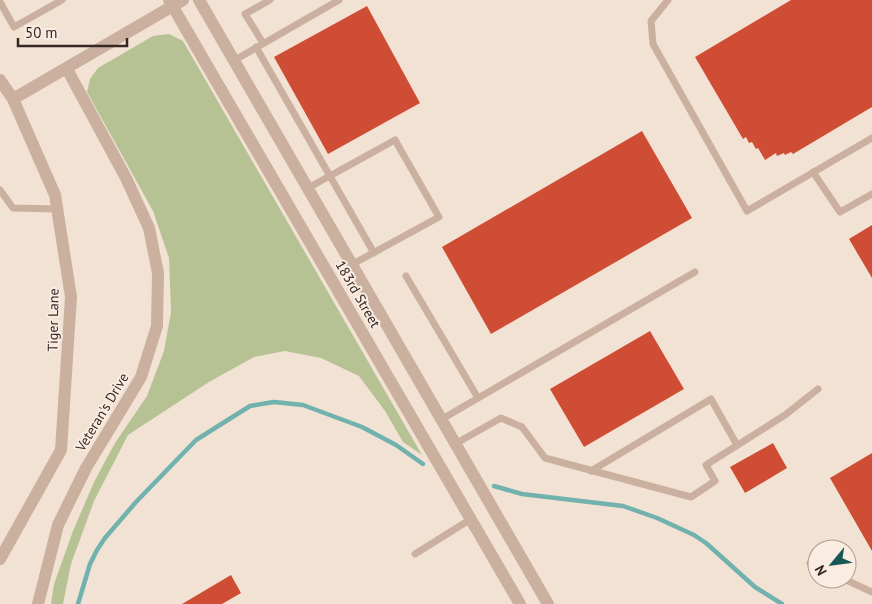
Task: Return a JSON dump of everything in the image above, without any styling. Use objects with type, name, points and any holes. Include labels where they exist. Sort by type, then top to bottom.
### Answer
[{"type":"street","name":"183rd Street","points":[[200,0],[548,604]]},
{"type":"street","name":"183rd Street","points":[[175,2],[520,604]]},
{"type":"street","points":[[13,99],[67,69],[175,2]]},
{"type":"street","name":"Veteran's Drive","points":[[38,604],[58,525],[86,468],[141,376],[157,326],[158,273],[149,228],[126,178],[67,69]]},
{"type":"street","name":"Tiger Lane","points":[[0,80],[13,99],[55,195],[71,297],[61,450],[0,558]]},
{"type":"lane","points":[[1,7],[14,27],[62,0]]},
{"type":"lane","points":[[270,0],[245,14],[259,45],[330,176],[374,252]]},
{"type":"lane","points":[[235,60],[339,0]]},
{"type":"lane","points":[[668,0],[652,21],[653,44],[747,212],[872,138]]},
{"type":"lane","points":[[308,188],[395,140],[439,217],[351,265]]},
{"type":"lane","points":[[814,172],[840,212],[872,194]]},
{"type":"lane","points":[[0,190],[13,208],[57,208]]},
{"type":"lane","points":[[442,419],[695,272]]},
{"type":"lane","points":[[406,276],[478,398]]},
{"type":"lane","points":[[455,444],[501,418],[522,427],[545,458],[691,497],[715,481],[706,466],[785,415],[818,389]]},
{"type":"lane","points":[[591,471],[711,399],[738,445]]},
{"type":"lane","points":[[415,554],[471,519]]},
{"type":"lane","points":[[857,585],[872,592]]},
{"type":"green space","points":[[169,34],[183,41],[422,455],[403,442],[385,411],[359,376],[321,358],[285,351],[254,357],[209,382],[128,435],[94,501],[71,564],[63,604],[51,604],[54,584],[73,531],[94,482],[115,443],[147,396],[164,351],[171,312],[169,258],[153,211],[87,92],[90,79],[98,68],[153,36]]},
{"type":"building","points":[[791,0],[872,0],[872,107],[793,154],[791,152],[777,156],[776,153],[765,160],[752,142],[749,143],[746,137],[743,139],[695,57]]},
{"type":"building","points":[[367,6],[420,103],[328,154],[274,57]]},
{"type":"building","points":[[642,131],[692,218],[491,334],[442,247]]},
{"type":"building","points":[[872,225],[872,278],[849,239]]},
{"type":"building","points":[[650,331],[684,389],[584,447],[550,389]]},
{"type":"building","points":[[773,443],[787,468],[745,493],[730,467]]},
{"type":"building","points":[[872,453],[872,551],[830,478]]},
{"type":"building","points":[[231,575],[241,593],[222,604],[182,604]]},
{"type":"waterway","points":[[78,604],[90,564],[97,550],[136,502],[196,440],[250,406],[274,402],[303,405],[362,427],[396,445],[423,464]]},
{"type":"waterway","points":[[494,486],[522,494],[623,506],[657,518],[694,535],[706,543],[755,587],[782,604]]}]
